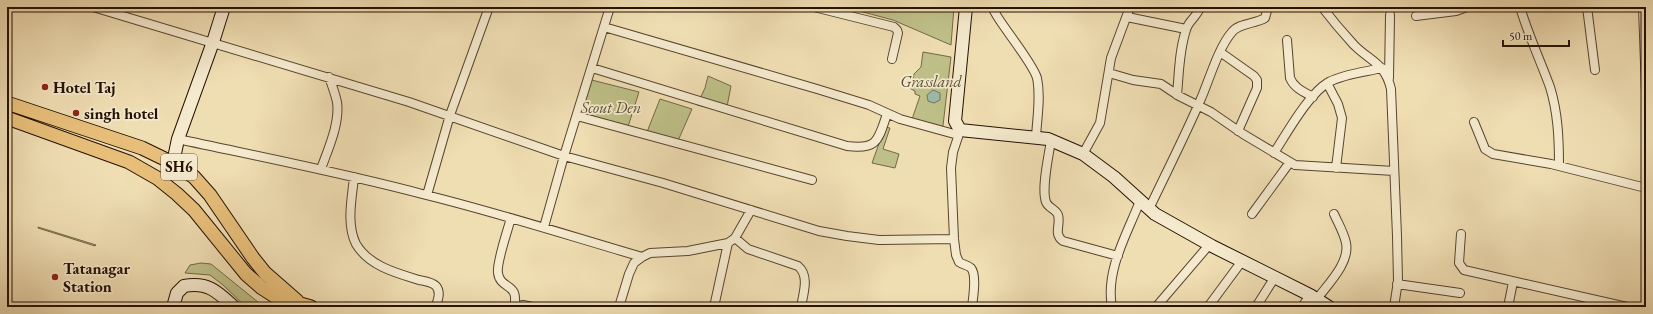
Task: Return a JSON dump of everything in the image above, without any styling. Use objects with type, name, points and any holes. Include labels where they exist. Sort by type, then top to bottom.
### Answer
[{"type":"main road","name":"SH6","points":[[7,103],[142,148],[173,163],[194,177],[210,195],[265,273],[305,305]]},
{"type":"main road","name":"SH6","points":[[7,118],[129,162],[157,178],[194,210],[246,274],[262,288],[276,297],[305,305]]},
{"type":"street","points":[[93,7],[329,77],[450,115],[564,156],[663,183],[819,231],[879,240],[954,238]]},
{"type":"street","points":[[173,163],[178,139],[224,7]]},
{"type":"street","points":[[427,195],[450,115],[490,7]]},
{"type":"street","points":[[544,227],[576,116],[610,7]]},
{"type":"street","points":[[814,7],[894,27],[898,34],[892,59]]},
{"type":"street","points":[[966,7],[955,121],[959,133],[950,168],[956,256],[959,262],[969,266],[972,269],[974,285],[972,307]]},
{"type":"street","points":[[992,7],[1032,67],[1037,77],[1039,102],[1036,137]]},
{"type":"street","points":[[1083,154],[1100,123],[1111,58],[1130,7]]},
{"type":"street","points":[[1177,95],[1182,49],[1186,29],[1199,12],[1200,7]]},
{"type":"street","points":[[1112,307],[1110,285],[1118,256],[1198,106],[1220,52],[1232,31],[1238,27],[1265,18],[1268,7]]},
{"type":"street","points":[[1322,7],[1355,46],[1382,68],[1389,79]]},
{"type":"street","points":[[1416,16],[1456,11],[1467,7]]},
{"type":"street","points":[[1520,7],[1525,26],[1550,88],[1559,131],[1559,166]]},
{"type":"street","points":[[1587,7],[1594,70]]},
{"type":"street","points":[[1642,7],[1646,92]]},
{"type":"street","points":[[1390,15],[1389,79],[1391,89],[1397,236],[1397,284],[1394,307]]},
{"type":"street","points":[[1127,17],[1186,29]]},
{"type":"street","points":[[604,27],[817,89],[869,106],[887,114],[959,133],[1036,137],[1051,140],[1083,154],[1114,177],[1155,214],[1209,245],[1275,277],[1329,307]]},
{"type":"street","points":[[1287,40],[1290,78],[1292,83],[1313,97]]},
{"type":"street","points":[[1220,52],[1254,76],[1257,80],[1257,88],[1238,131]]},
{"type":"street","points":[[592,68],[847,146],[862,148],[872,145],[878,138],[887,114]]},
{"type":"street","points":[[1274,153],[1313,97],[1327,83],[1338,78],[1382,68]]},
{"type":"street","points":[[1108,73],[1133,80],[1161,84],[1177,95],[1210,112],[1238,131],[1290,162],[1303,166],[1394,172]]},
{"type":"street","points":[[321,170],[334,128],[337,112],[337,102],[329,77]]},
{"type":"street","points":[[1327,83],[1338,104],[1342,118],[1336,168]]},
{"type":"street","points":[[576,116],[812,180]]},
{"type":"street","points":[[1474,122],[1485,149],[1488,152],[1559,166],[1646,188]]},
{"type":"street","points":[[178,139],[354,177],[427,195],[544,227],[642,257]]},
{"type":"street","points":[[1051,140],[1046,171],[1045,200],[1047,205],[1055,211],[1058,216],[1057,234],[1059,238],[1063,241],[1118,256]]},
{"type":"street","points":[[1252,214],[1290,162]]},
{"type":"street","points":[[354,177],[350,217],[351,230],[356,243],[365,256],[378,265],[398,274],[431,283],[436,286],[438,300],[435,307]]},
{"type":"street","points":[[714,307],[731,240],[751,210]]},
{"type":"street","points":[[1302,307],[1313,297],[1340,266],[1344,259],[1347,249],[1345,238],[1334,214]]},
{"type":"street","points":[[511,218],[498,269],[498,275],[500,280],[515,293],[516,298],[514,307],[523,305],[532,307]]},
{"type":"street","points":[[1461,234],[1459,263],[1461,268],[1513,282],[1627,307]]},
{"type":"street","points":[[619,307],[629,274],[634,264],[642,257],[650,253],[688,251],[731,240],[748,248],[798,266],[803,270],[805,283],[801,307]]},
{"type":"street","points":[[1156,307],[1209,245]]},
{"type":"street","points":[[1208,307],[1242,261]]},
{"type":"street","points":[[1256,307],[1275,277]]},
{"type":"street","points":[[1508,307],[1513,282]]},
{"type":"street","points":[[173,307],[177,293],[184,286],[194,284],[205,285],[234,307]]},
{"type":"street","points":[[1397,284],[1460,293]]},
{"type":"green space","points":[[844,7],[954,7],[951,45],[893,20]]},
{"type":"green space","name":"Grassland","points":[[923,52],[951,57],[942,134],[910,125],[920,96],[915,94],[915,91],[911,89],[914,74],[921,67]]},
{"type":"green space","points":[[708,76],[731,86],[726,112],[697,105],[705,88]]},
{"type":"green space","name":"Scout Den","points":[[584,78],[639,92],[626,133],[572,118]]},
{"type":"green space","points":[[660,99],[692,109],[677,143],[647,132]]},
{"type":"green space","points":[[885,127],[890,128],[883,149],[899,154],[895,168],[872,163]]},
{"type":"green space","points":[[38,227],[96,245],[95,246]]},
{"type":"green space","points":[[201,263],[211,264],[264,307],[246,307],[210,275],[185,273],[190,265]]},
{"type":"shaded area","points":[[933,90],[940,93],[940,100],[934,103],[928,101],[927,95]]},
{"type":"place","name":"Hotel Taj","points":[[45,87]]},
{"type":"place","name":"singh hotel","points":[[76,113]]},
{"type":"place","name":"Tatanagar Station","points":[[55,277]]}]
